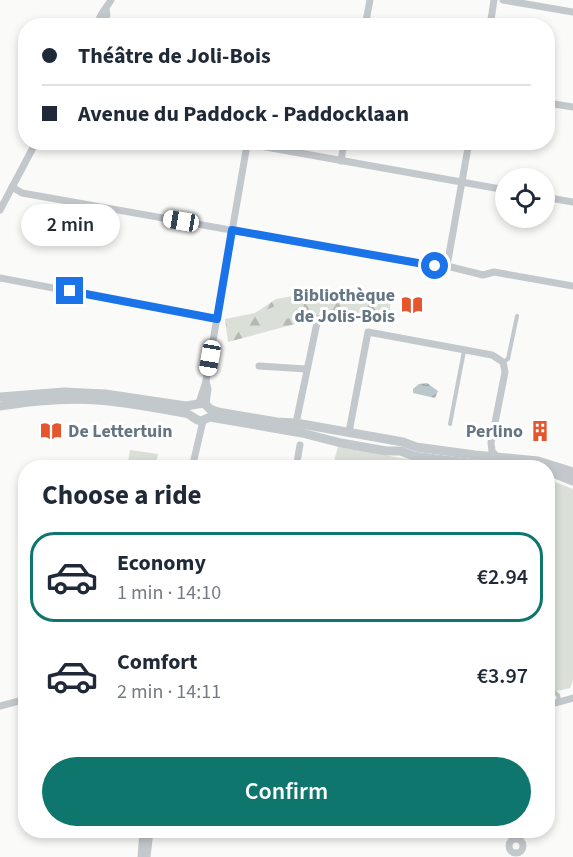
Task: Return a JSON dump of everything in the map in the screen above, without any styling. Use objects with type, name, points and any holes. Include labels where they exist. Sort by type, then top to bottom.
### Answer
[{"type":"street","points":[[99,18],[111,0]]},
{"type":"street","points":[[366,18],[369,0]]},
{"type":"street","points":[[492,18],[495,0]]},
{"type":"street","points":[[503,0],[573,12]]},
{"type":"street","points":[[105,18],[106,9]]},
{"type":"street","points":[[555,104],[573,107]]},
{"type":"street","points":[[0,210],[32,150]]},
{"type":"street","points":[[194,460],[201,412],[208,389],[206,381],[246,150]]},
{"type":"street","points":[[280,150],[495,188]]},
{"type":"street","points":[[341,161],[343,150]]},
{"type":"street","points":[[447,267],[468,150]]},
{"type":"street","points":[[12,188],[22,193],[483,275],[494,272],[573,286]]},
{"type":"street","points":[[555,199],[573,202]]},
{"type":"street","points":[[0,278],[217,319]]},
{"type":"street","points":[[296,423],[318,318]]},
{"type":"street","points":[[349,432],[368,332],[496,356],[503,362],[505,372],[491,443],[492,451],[497,457]]},
{"type":"street","points":[[259,366],[306,369]]},
{"type":"street","points":[[0,397],[27,394],[105,394],[201,412],[341,443],[446,460]]},
{"type":"street","points":[[0,406],[93,400],[277,423],[296,423],[409,443],[416,447],[528,460]]},
{"type":"street","points":[[297,460],[300,445]]},
{"type":"street","points":[[555,466],[573,472]]},
{"type":"street","points":[[555,474],[573,481]]},
{"type":"street","points":[[555,703],[573,698]]},
{"type":"street","points":[[0,706],[18,701]]},
{"type":"street","points":[[141,857],[142,838]]},
{"type":"street","points":[[147,857],[149,838]]},
{"type":"lane","points":[[503,362],[508,359],[517,316]]},
{"type":"lane","points":[[450,424],[464,351]]},
{"type":"lane","points":[[555,692],[558,694],[559,702]]},
{"type":"green space","points":[[317,292],[391,301],[388,320],[354,312],[322,311],[310,320],[228,342],[225,319],[255,313],[276,299]]},
{"type":"green space","points":[[305,299],[302,314],[264,326],[258,313],[281,304]]},
{"type":"green space","points":[[338,447],[412,460],[334,460]]},
{"type":"green space","points":[[130,450],[158,454],[157,460],[128,460]]},
{"type":"green space","points":[[555,482],[573,489],[573,680],[570,688],[555,691]]},
{"type":"water","points":[[427,383],[438,391],[435,398],[413,393],[413,389],[419,384]]},
{"type":"place","name":"Bibliothèque de Jolis-Bois","points":[[412,305]]},
{"type":"place","name":"De Lettertuin","points":[[51,431]]},
{"type":"place","name":"Perlino","points":[[540,431]]},
{"type":"route","points":[[70,291],[217,319],[232,230],[435,266]]}]
